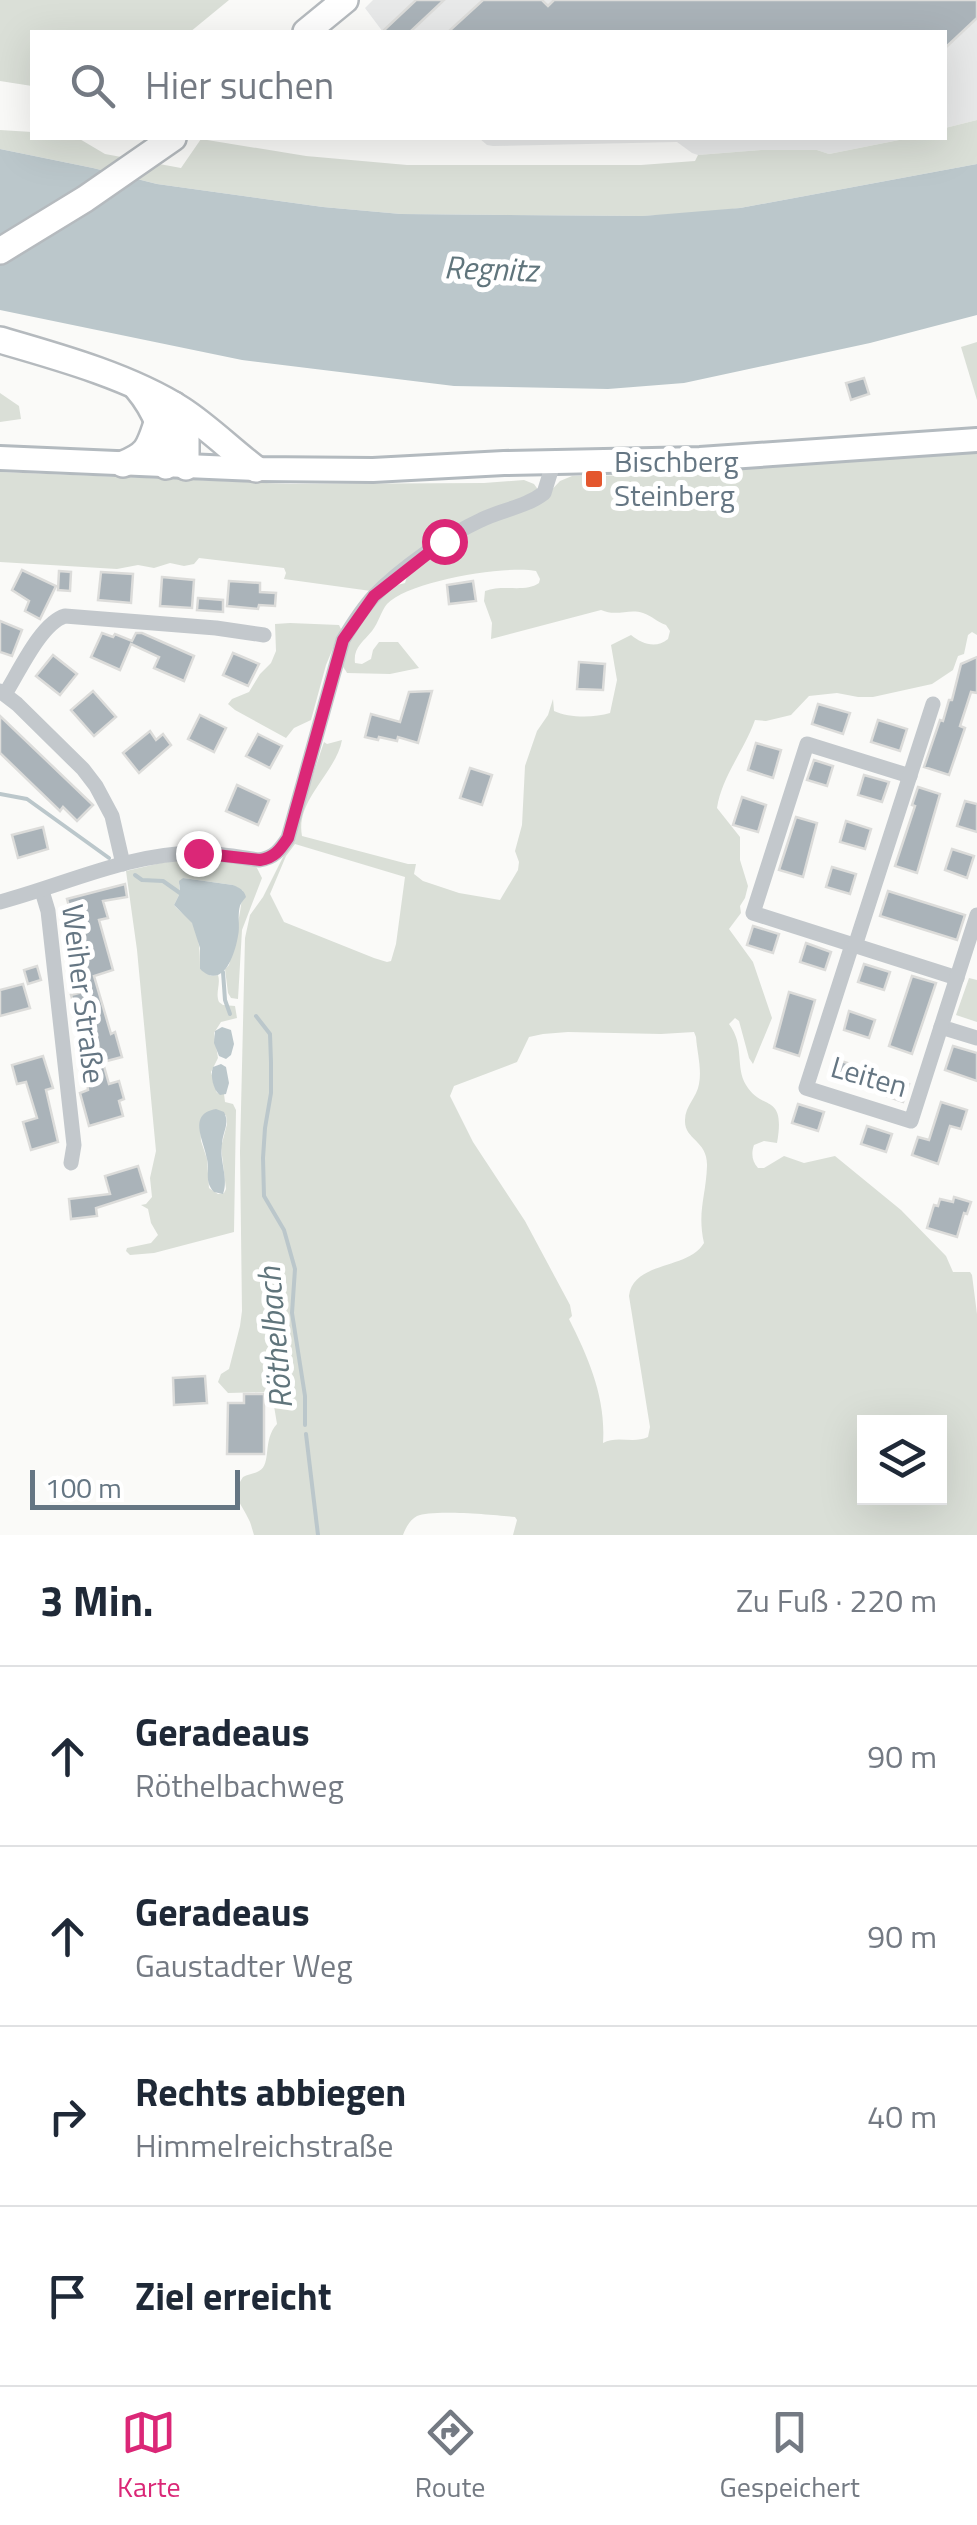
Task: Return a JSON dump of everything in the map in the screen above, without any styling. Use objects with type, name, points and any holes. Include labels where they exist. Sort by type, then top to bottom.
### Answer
[{"type":"main road","points":[[308,30],[345,0]]},
{"type":"main road","points":[[0,251],[86,199],[170,140]]},
{"type":"main road","points":[[0,340],[64,359],[137,388],[186,433],[176,466]]},
{"type":"main road","points":[[124,464],[146,451],[165,414]]},
{"type":"main road","points":[[165,414],[204,426],[256,469]]},
{"type":"street","points":[[0,458],[373,470],[746,456],[977,440]]},
{"type":"street","points":[[0,902],[123,864],[169,855],[198,853],[270,859],[288,838],[343,640],[374,596],[475,522],[538,498],[544,493],[554,462]]},
{"type":"street","points":[[123,864],[112,816],[96,786],[3,692],[45,630],[55,619],[65,616],[264,635]]},
{"type":"street","points":[[854,946],[933,704]]},
{"type":"street","points":[[910,776],[808,744],[753,914],[956,978]]},
{"type":"street","name":"Weiher Straße","points":[[42,890],[48,912],[74,1145],[71,1163]]},
{"type":"street","points":[[977,916],[941,1026],[977,1038]]},
{"type":"street","name":"Leiten","points":[[854,946],[806,1088],[911,1121],[941,1026]]},
{"type":"shaded area","points":[[0,0],[229,0],[192,30],[30,30],[30,86],[0,81]]},
{"type":"shaded area","points":[[373,0],[977,0],[977,120],[947,128],[947,30],[382,30],[365,8]]},
{"type":"shaded area","points":[[977,120],[977,164],[740,208],[643,216],[401,214],[323,207],[157,184],[0,149],[0,130],[30,132],[30,140],[81,140],[105,154],[181,168],[200,140],[306,156],[407,165],[641,165],[695,161],[698,155],[761,150],[817,150],[829,154],[899,140],[947,140],[947,128]]},
{"type":"shaded area","points":[[481,140],[899,140],[829,154],[817,150],[761,150],[698,155],[677,142],[487,145]]},
{"type":"shaded area","points":[[977,342],[977,400],[961,347]]},
{"type":"shaded area","points":[[0,393],[19,406],[21,419],[0,422]]},
{"type":"shaded area","points":[[977,451],[977,635],[968,635],[964,654],[958,656],[953,670],[932,684],[873,697],[837,693],[809,696],[791,715],[755,720],[717,808],[740,837],[740,860],[748,886],[741,913],[729,929],[753,962],[772,1018],[753,1064],[739,1021],[735,1018],[729,1024],[737,1040],[746,1085],[771,1105],[778,1116],[777,1143],[764,1141],[754,1145],[753,1160],[758,1168],[764,1168],[784,1156],[804,1163],[835,1156],[901,1210],[946,1256],[953,1272],[972,1275],[977,1314],[977,1535],[513,1535],[515,1517],[450,1513],[417,1516],[403,1535],[254,1535],[237,1489],[243,1477],[259,1471],[265,1463],[272,1430],[277,1424],[272,1394],[228,1393],[218,1382],[229,1369],[242,1311],[240,1152],[245,938],[250,915],[290,843],[324,742],[342,740],[304,810],[302,836],[416,864],[414,874],[423,881],[459,893],[500,900],[518,870],[515,851],[522,825],[525,766],[553,699],[554,711],[567,715],[610,713],[617,680],[611,645],[631,635],[644,643],[659,644],[668,639],[670,631],[643,613],[601,610],[491,639],[485,591],[527,587],[540,579],[536,571],[482,573],[436,582],[398,596],[387,604],[356,653],[355,663],[362,664],[371,659],[379,642],[398,642],[419,668],[390,674],[347,673],[344,658],[353,636],[384,594],[405,583],[411,564],[371,591],[284,579],[284,568],[199,558],[184,566],[170,563],[154,568],[138,565],[117,569],[0,562],[0,472],[291,484],[524,480],[534,484],[544,498],[560,481],[572,476],[659,475]],"holes":[[[295,844],[405,877],[396,944],[391,961],[387,962],[284,922],[270,894]],[[568,1032],[694,1032],[696,1037],[700,1078],[685,1120],[688,1132],[706,1157],[704,1243],[686,1258],[640,1277],[629,1296],[650,1427],[648,1437],[642,1439],[603,1443],[599,1395],[569,1319],[570,1305],[450,1096],[454,1086],[517,1062],[529,1037]]]},
{"type":"shaded area","points":[[275,624],[339,625],[341,629],[311,720],[294,728],[286,738],[228,704],[249,692],[271,663],[276,651]]},
{"type":"shaded area","points":[[187,857],[256,866],[262,878],[242,930],[238,999],[228,993],[225,969],[243,891],[233,885],[183,878],[174,905],[195,929],[200,969],[211,976],[218,975],[219,1002],[235,1006],[237,1018],[221,1022],[214,1033],[218,1058],[211,1072],[217,1093],[224,1094],[225,1102],[233,1104],[236,1110],[234,1232],[154,1253],[130,1255],[127,1248],[151,1243],[158,1235],[148,1209],[141,1205],[152,1197],[150,1178],[156,1151],[126,871]],"holes":[[[226,1115],[221,1147],[226,1189],[218,1194],[209,1188],[200,1123]]]},
{"type":"shaded area","points":[[969,978],[977,980],[977,1022],[956,1015]]},
{"type":"water","name":"Regnitz","points":[[0,149],[157,184],[401,214],[643,216],[740,208],[977,164],[977,315],[870,343],[684,383],[608,389],[454,386],[242,360],[0,310]]},
{"type":"water","points":[[183,878],[233,885],[246,897],[239,909],[234,952],[226,968],[215,976],[200,969],[200,948],[192,923],[174,905]]},
{"type":"water","points":[[222,1027],[231,1030],[234,1044],[226,1059],[219,1056],[214,1043],[215,1031]]},
{"type":"water","points":[[213,1067],[226,1067],[229,1083],[226,1094],[220,1095],[212,1074]]},
{"type":"water","points":[[216,1109],[224,1112],[226,1120],[221,1150],[223,1194],[214,1192],[209,1184],[200,1129],[202,1116]]},
{"type":"building","points":[[416,0],[444,0],[412,30],[384,30]]},
{"type":"building","points":[[483,0],[542,0],[548,6],[554,0],[977,0],[977,18],[947,46],[947,30],[450,30]]},
{"type":"building","points":[[864,378],[869,394],[851,400],[846,383]]},
{"type":"building","points":[[22,570],[56,586],[40,619],[25,611],[29,601],[12,590]]},
{"type":"building","points":[[59,571],[71,572],[70,591],[58,590]]},
{"type":"building","points":[[101,572],[133,574],[131,603],[98,600]]},
{"type":"building","points":[[162,577],[194,580],[192,608],[160,606]]},
{"type":"building","points":[[229,581],[260,583],[260,592],[276,593],[275,606],[227,606]]},
{"type":"building","points":[[473,581],[476,601],[449,604],[447,585]]},
{"type":"building","points":[[198,598],[223,600],[223,612],[197,610]]},
{"type":"building","points":[[0,621],[22,630],[12,656],[0,652]]},
{"type":"building","points":[[102,633],[132,641],[136,633],[142,633],[194,656],[184,681],[154,668],[159,657],[131,644],[120,670],[91,657]]},
{"type":"building","points":[[233,653],[259,664],[248,686],[223,675]]},
{"type":"building","points":[[53,655],[77,674],[60,695],[36,676]]},
{"type":"building","points":[[977,657],[977,693],[971,692],[960,726],[965,728],[949,775],[924,767],[940,720],[943,721],[952,700],[961,664]]},
{"type":"building","points":[[579,662],[605,664],[603,690],[577,689]]},
{"type":"building","points":[[93,691],[116,717],[94,736],[71,710]]},
{"type":"building","points":[[432,691],[418,743],[398,737],[397,741],[365,737],[371,714],[400,722],[409,692]]},
{"type":"building","points":[[818,704],[850,713],[843,734],[812,724]]},
{"type":"building","points":[[200,715],[226,728],[214,752],[188,739]]},
{"type":"building","points":[[0,716],[93,805],[77,821],[63,807],[60,811],[0,753]]},
{"type":"building","points":[[878,720],[907,729],[900,751],[871,742]]},
{"type":"building","points":[[150,731],[156,740],[163,734],[171,745],[139,773],[123,753]]},
{"type":"building","points":[[258,734],[282,746],[270,768],[246,756]]},
{"type":"building","points":[[756,743],[781,750],[773,778],[748,770]]},
{"type":"building","points":[[814,760],[833,766],[827,786],[807,780]]},
{"type":"building","points":[[470,768],[492,775],[482,805],[460,798]]},
{"type":"building","points":[[864,775],[889,782],[882,802],[858,795]]},
{"type":"building","points":[[237,785],[269,800],[258,825],[226,811]]},
{"type":"building","points":[[918,787],[940,794],[917,873],[895,866]]},
{"type":"building","points":[[742,797],[766,805],[758,832],[733,825]]},
{"type":"building","points":[[965,801],[977,804],[977,832],[957,826]]},
{"type":"building","points":[[796,817],[817,823],[803,877],[779,870]]},
{"type":"building","points":[[846,821],[871,829],[865,849],[840,842]]},
{"type":"building","points":[[43,827],[48,849],[18,858],[12,835]]},
{"type":"building","points":[[952,849],[974,856],[967,878],[945,870]]},
{"type":"building","points":[[832,867],[856,874],[850,894],[826,887]]},
{"type":"building","points":[[125,884],[127,897],[103,901],[108,918],[99,920],[113,970],[94,976],[122,1057],[103,1062],[92,1022],[80,1025],[71,995],[86,991],[71,938],[77,936],[67,899]]},
{"type":"building","points":[[888,891],[965,915],[957,940],[880,916]]},
{"type":"building","points":[[753,926],[779,934],[773,953],[747,945]]},
{"type":"building","points":[[806,943],[831,952],[825,970],[800,962]]},
{"type":"building","points":[[864,964],[890,972],[884,990],[858,982]]},
{"type":"building","points":[[37,966],[41,980],[28,984],[24,970]]},
{"type":"building","points":[[912,976],[936,983],[912,1054],[889,1046]]},
{"type":"building","points":[[23,984],[30,1008],[0,1016],[0,990]]},
{"type":"building","points":[[789,992],[815,1000],[799,1056],[774,1048]]},
{"type":"building","points":[[849,1011],[875,1020],[869,1038],[844,1030]]},
{"type":"building","points":[[953,1046],[977,1053],[977,1081],[945,1070]]},
{"type":"building","points":[[43,1056],[53,1088],[46,1090],[58,1142],[31,1150],[23,1122],[37,1118],[26,1082],[17,1084],[12,1065]]},
{"type":"building","points":[[838,1060],[860,1067],[854,1086],[832,1078]]},
{"type":"building","points":[[103,1063],[109,1084],[119,1081],[123,1116],[89,1126],[80,1093],[88,1090],[85,1069]]},
{"type":"building","points":[[879,1074],[909,1084],[903,1102],[872,1091]]},
{"type":"building","points":[[941,1102],[967,1110],[961,1129],[950,1126],[938,1164],[912,1155],[918,1137],[929,1140]]},
{"type":"building","points":[[798,1104],[824,1112],[818,1131],[792,1123]]},
{"type":"building","points":[[867,1126],[892,1134],[886,1152],[861,1144]]},
{"type":"building","points":[[138,1166],[146,1192],[96,1208],[97,1216],[71,1219],[69,1199],[110,1194],[105,1176]]},
{"type":"building","points":[[954,1197],[971,1202],[957,1237],[927,1228],[934,1205],[938,1206],[940,1199],[953,1202]]},
{"type":"building","points":[[205,1376],[207,1403],[174,1405],[173,1378]]},
{"type":"building","points":[[244,1394],[264,1394],[264,1454],[227,1454],[228,1403],[244,1403]]},
{"type":"waterway","points":[[0,794],[27,799],[109,858]]},
{"type":"waterway","points":[[135,875],[142,880],[163,881],[180,893]]},
{"type":"waterway","name":"Röthelbach","points":[[223,972],[230,1014]]},
{"type":"waterway","name":"Röthelbach","points":[[256,1016],[270,1034],[271,1093],[265,1128],[264,1196],[284,1230],[295,1269],[292,1313],[305,1396],[305,1425]]},
{"type":"waterway","name":"Röthelbach","points":[[306,1434],[318,1535]]},
{"type":"place","name":"Bischberg Steinberg","points":[[594,479]]},
{"type":"route","points":[[198,853],[260,860],[270,859],[278,852],[288,838],[343,640],[374,596],[444,541]]}]
